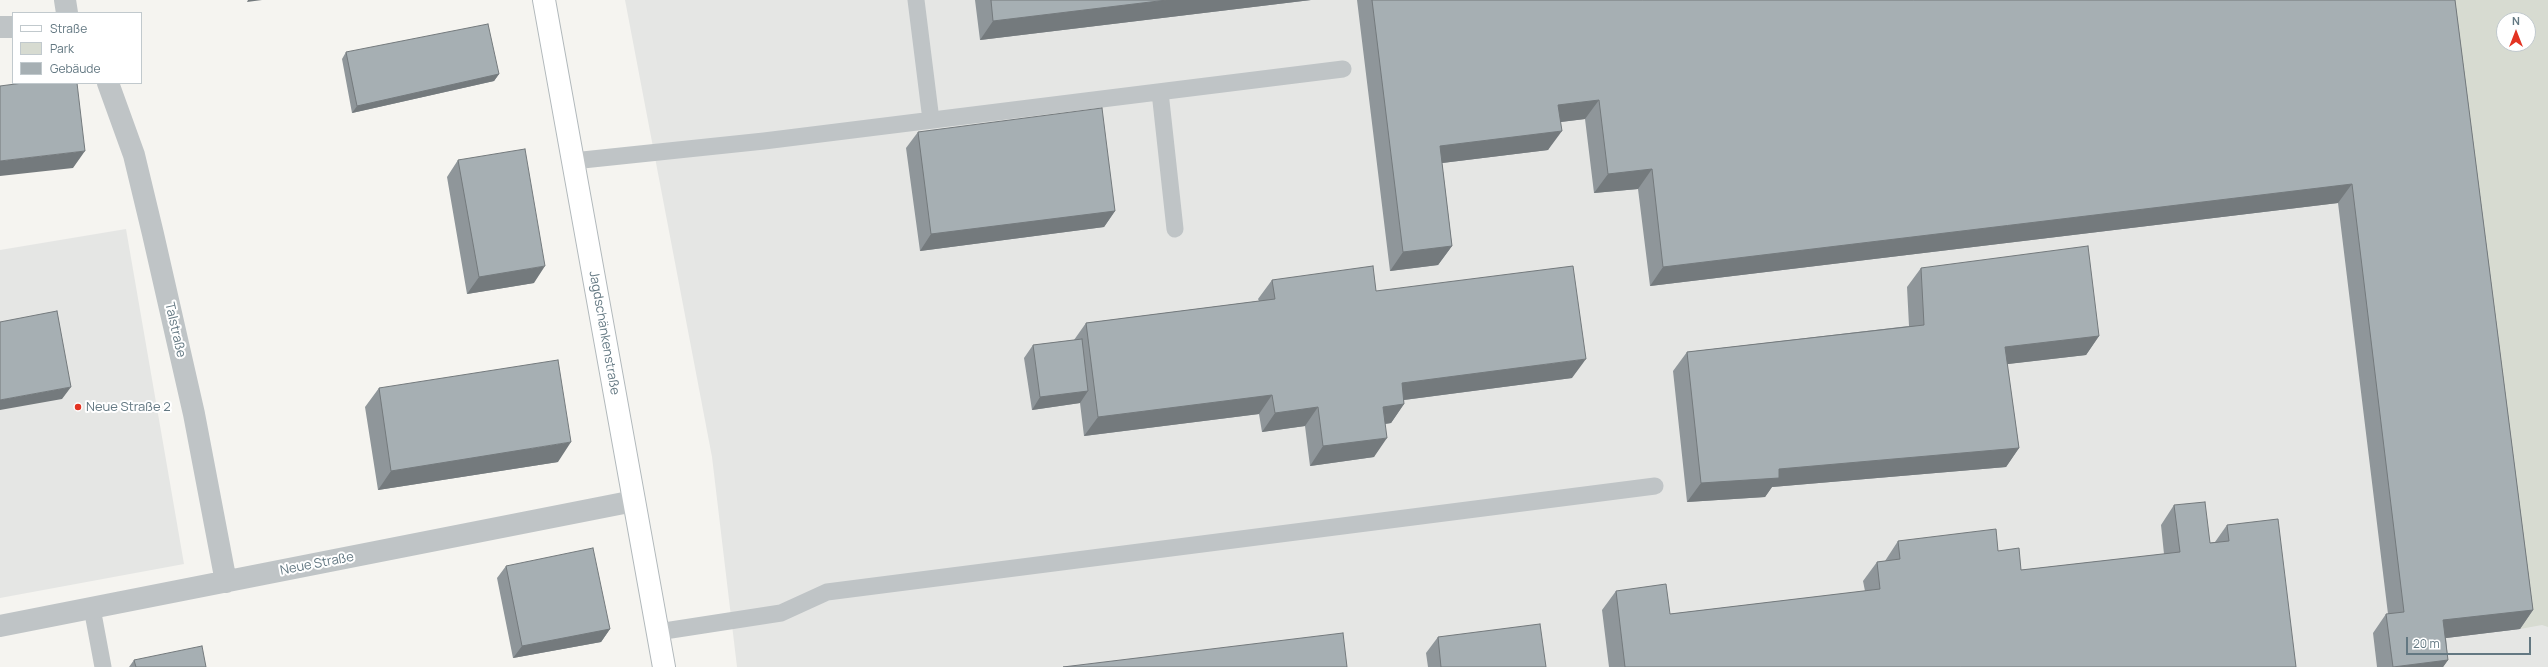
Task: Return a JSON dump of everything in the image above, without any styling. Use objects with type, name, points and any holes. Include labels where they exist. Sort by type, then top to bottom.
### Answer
[{"type":"main road","name":"Jagdschänkenstraße","points":[[544,0],[664,667]]},
{"type":"street","points":[[65,0],[67,12]]},
{"type":"street","points":[[0,27],[12,27]]},
{"type":"street","name":"Talstraße","points":[[108,84],[134,155],[153,234],[194,414],[226,582]]},
{"type":"street","name":"Neue Straße","points":[[0,626],[634,501]]},
{"type":"lane","points":[[916,0],[931,120]]},
{"type":"lane","points":[[573,161],[931,120],[1343,69]]},
{"type":"lane","points":[[1160,92],[1175,229]]},
{"type":"lane","points":[[658,632],[781,613],[827,592],[1655,486]]},
{"type":"lane","points":[[92,608],[103,667]]},
{"type":"shaded area","points":[[625,0],[2548,0],[2548,667],[737,667],[712,457]]},
{"type":"shaded area","name":"Neue Straße 2","points":[[126,229],[184,564],[0,598],[0,250]]},
{"type":"green space","points":[[2439,0],[2548,0],[2548,627],[2542,625],[2520,629]]},
{"type":"building","points":[[991,0],[1167,0],[993,21]]},
{"type":"building","points":[[1372,0],[2455,0],[2533,610],[2443,620],[2448,660],[2393,667],[2386,614],[2404,612],[2352,184],[1663,267],[1652,169],[1608,174],[1599,100],[1558,105],[1562,131],[1440,146],[1452,246],[1403,252]]},
{"type":"building","points":[[488,24],[499,74],[357,106],[346,52]]},
{"type":"building","points":[[15,84],[77,84],[85,151],[0,161],[0,86]]},
{"type":"building","points":[[1102,108],[1115,211],[931,234],[918,132]]},
{"type":"building","points":[[525,149],[545,266],[479,277],[458,160]]},
{"type":"building","points":[[2088,246],[2099,336],[2005,347],[2019,448],[1779,469],[1779,478],[1701,483],[1687,352],[1924,325],[1921,268]]},
{"type":"building","points":[[1373,266],[1376,291],[1573,266],[1586,359],[1402,383],[1404,404],[1383,407],[1387,438],[1323,446],[1318,407],[1275,413],[1272,395],[1098,417],[1086,323],[1275,299],[1272,280]]},
{"type":"building","points":[[57,311],[71,387],[0,400],[0,322]]},
{"type":"building","points":[[1082,339],[1088,391],[1040,397],[1033,345]]},
{"type":"building","points":[[558,360],[571,442],[391,471],[379,388]]},
{"type":"building","points":[[2205,502],[2210,543],[2229,541],[2227,525],[2278,519],[2296,667],[1625,667],[1616,591],[1666,584],[1670,614],[1880,589],[1877,562],[1900,559],[1898,541],[1996,529],[1998,551],[2019,548],[2021,570],[2180,552],[2174,505]]},
{"type":"building","points":[[593,548],[610,629],[522,646],[506,566]]},
{"type":"building","points":[[1540,624],[1546,667],[1441,667],[1438,637]]},
{"type":"building","points":[[1343,633],[1347,667],[1063,667]]},
{"type":"building","points":[[202,646],[206,667],[136,667],[134,660]]},
{"type":"place","name":"Neue Straße 2","points":[[78,407]]}]
